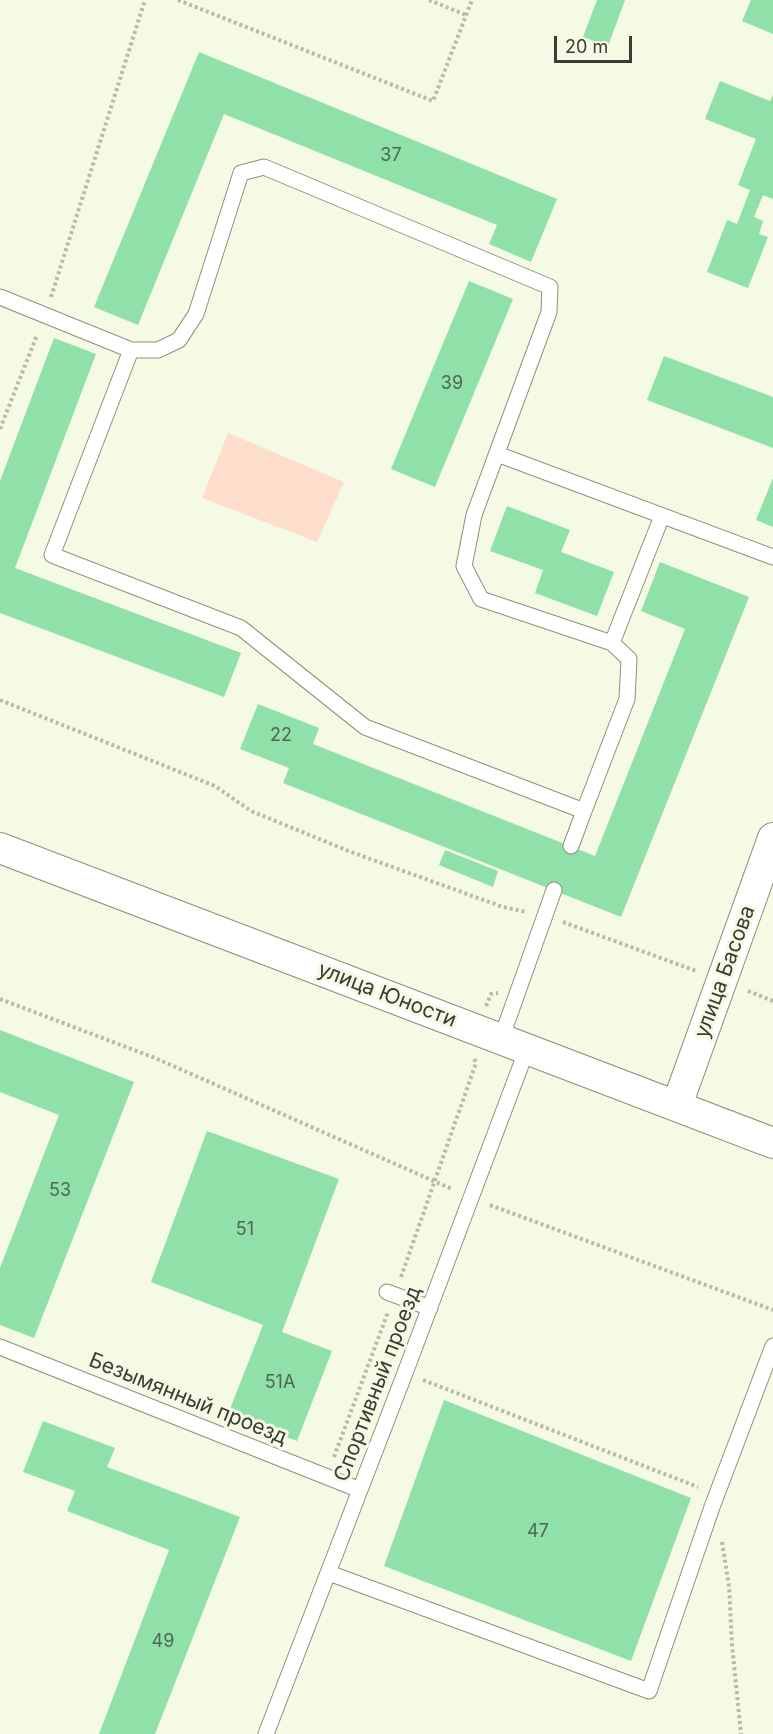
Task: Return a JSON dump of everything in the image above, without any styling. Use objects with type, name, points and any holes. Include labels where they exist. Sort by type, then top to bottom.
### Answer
[{"type":"street","name":"улица Басова","points":[[677,1105],[722,981],[767,871],[773,838]]},
{"type":"street","name":"улица Юности","points":[[0,848],[773,1143]]},
{"type":"lane","points":[[0,297],[131,350],[158,350],[179,340],[196,314],[241,173],[264,167],[550,287],[549,312],[474,515],[464,566],[481,599],[612,643],[629,658],[627,699],[571,846]]},
{"type":"lane","points":[[131,350],[52,555],[241,628],[365,726],[584,811]]},
{"type":"lane","points":[[497,454],[773,557]]},
{"type":"lane","points":[[612,643],[662,516]]},
{"type":"lane","name":"Спортивный проезд","points":[[266,1734],[472,1198],[502,1039],[554,891]]},
{"type":"lane","points":[[391,1294],[430,1308]]},
{"type":"lane","points":[[328,1573],[649,1691],[712,1507],[773,1346]]},
{"type":"lane","name":"Безымянный проезд","points":[[0,1347],[360,1490]]},
{"type":"path","points":[[0,429],[45,315],[145,0]]},
{"type":"path","points":[[178,0],[433,101],[472,0]]},
{"type":"path","points":[[429,0],[466,15]]},
{"type":"path","points":[[0,700],[215,786],[251,811],[351,852],[503,907],[545,915],[773,1001]]},
{"type":"path","points":[[327,1476],[476,1064],[471,1054],[502,1039],[491,994],[502,993]]},
{"type":"path","points":[[0,999],[155,1058],[472,1198],[773,1310]]},
{"type":"path","points":[[405,1374],[703,1489],[712,1507],[722,1541],[729,1586],[732,1646],[741,1734]]},
{"type":"shaded area","points":[[228,433],[344,482],[317,542],[202,498]]},
{"type":"building","points":[[597,0],[625,0],[608,46],[583,37]]},
{"type":"building","points":[[751,0],[773,0],[773,34],[742,21]]},
{"type":"building","points":[[199,52],[557,199],[531,262],[489,244],[497,225],[224,114],[138,325],[94,307]]},
{"type":"building","points":[[720,81],[770,101],[773,95],[773,199],[763,195],[754,217],[763,221],[759,234],[768,237],[748,288],[707,272],[727,220],[737,224],[750,190],[738,185],[756,139],[705,119]]},
{"type":"building","points":[[469,281],[513,299],[435,487],[391,469]]},
{"type":"building","points":[[54,338],[96,354],[15,568],[241,653],[224,697],[0,613],[0,481]]},
{"type":"building","points":[[664,356],[773,397],[773,448],[647,400]]},
{"type":"building","points":[[773,478],[773,527],[756,520]]},
{"type":"building","points":[[507,506],[570,530],[561,552],[614,572],[597,616],[535,593],[543,570],[490,551]]},
{"type":"building","points":[[660,562],[749,597],[621,917],[283,783],[289,768],[240,749],[258,704],[319,728],[313,744],[595,856],[685,629],[641,611]]},
{"type":"building","points":[[445,850],[498,871],[493,887],[439,865]]},
{"type":"building","points":[[0,1030],[134,1082],[34,1338],[0,1325],[0,1268],[59,1115],[0,1092]]},
{"type":"building","points":[[207,1131],[339,1179],[282,1332],[332,1351],[297,1441],[228,1414],[263,1325],[151,1282]]},
{"type":"building","points":[[444,1400],[691,1498],[631,1661],[384,1566]]},
{"type":"building","points":[[43,1421],[115,1448],[107,1467],[240,1517],[155,1734],[99,1734],[169,1550],[67,1511],[75,1491],[23,1472]]}]
